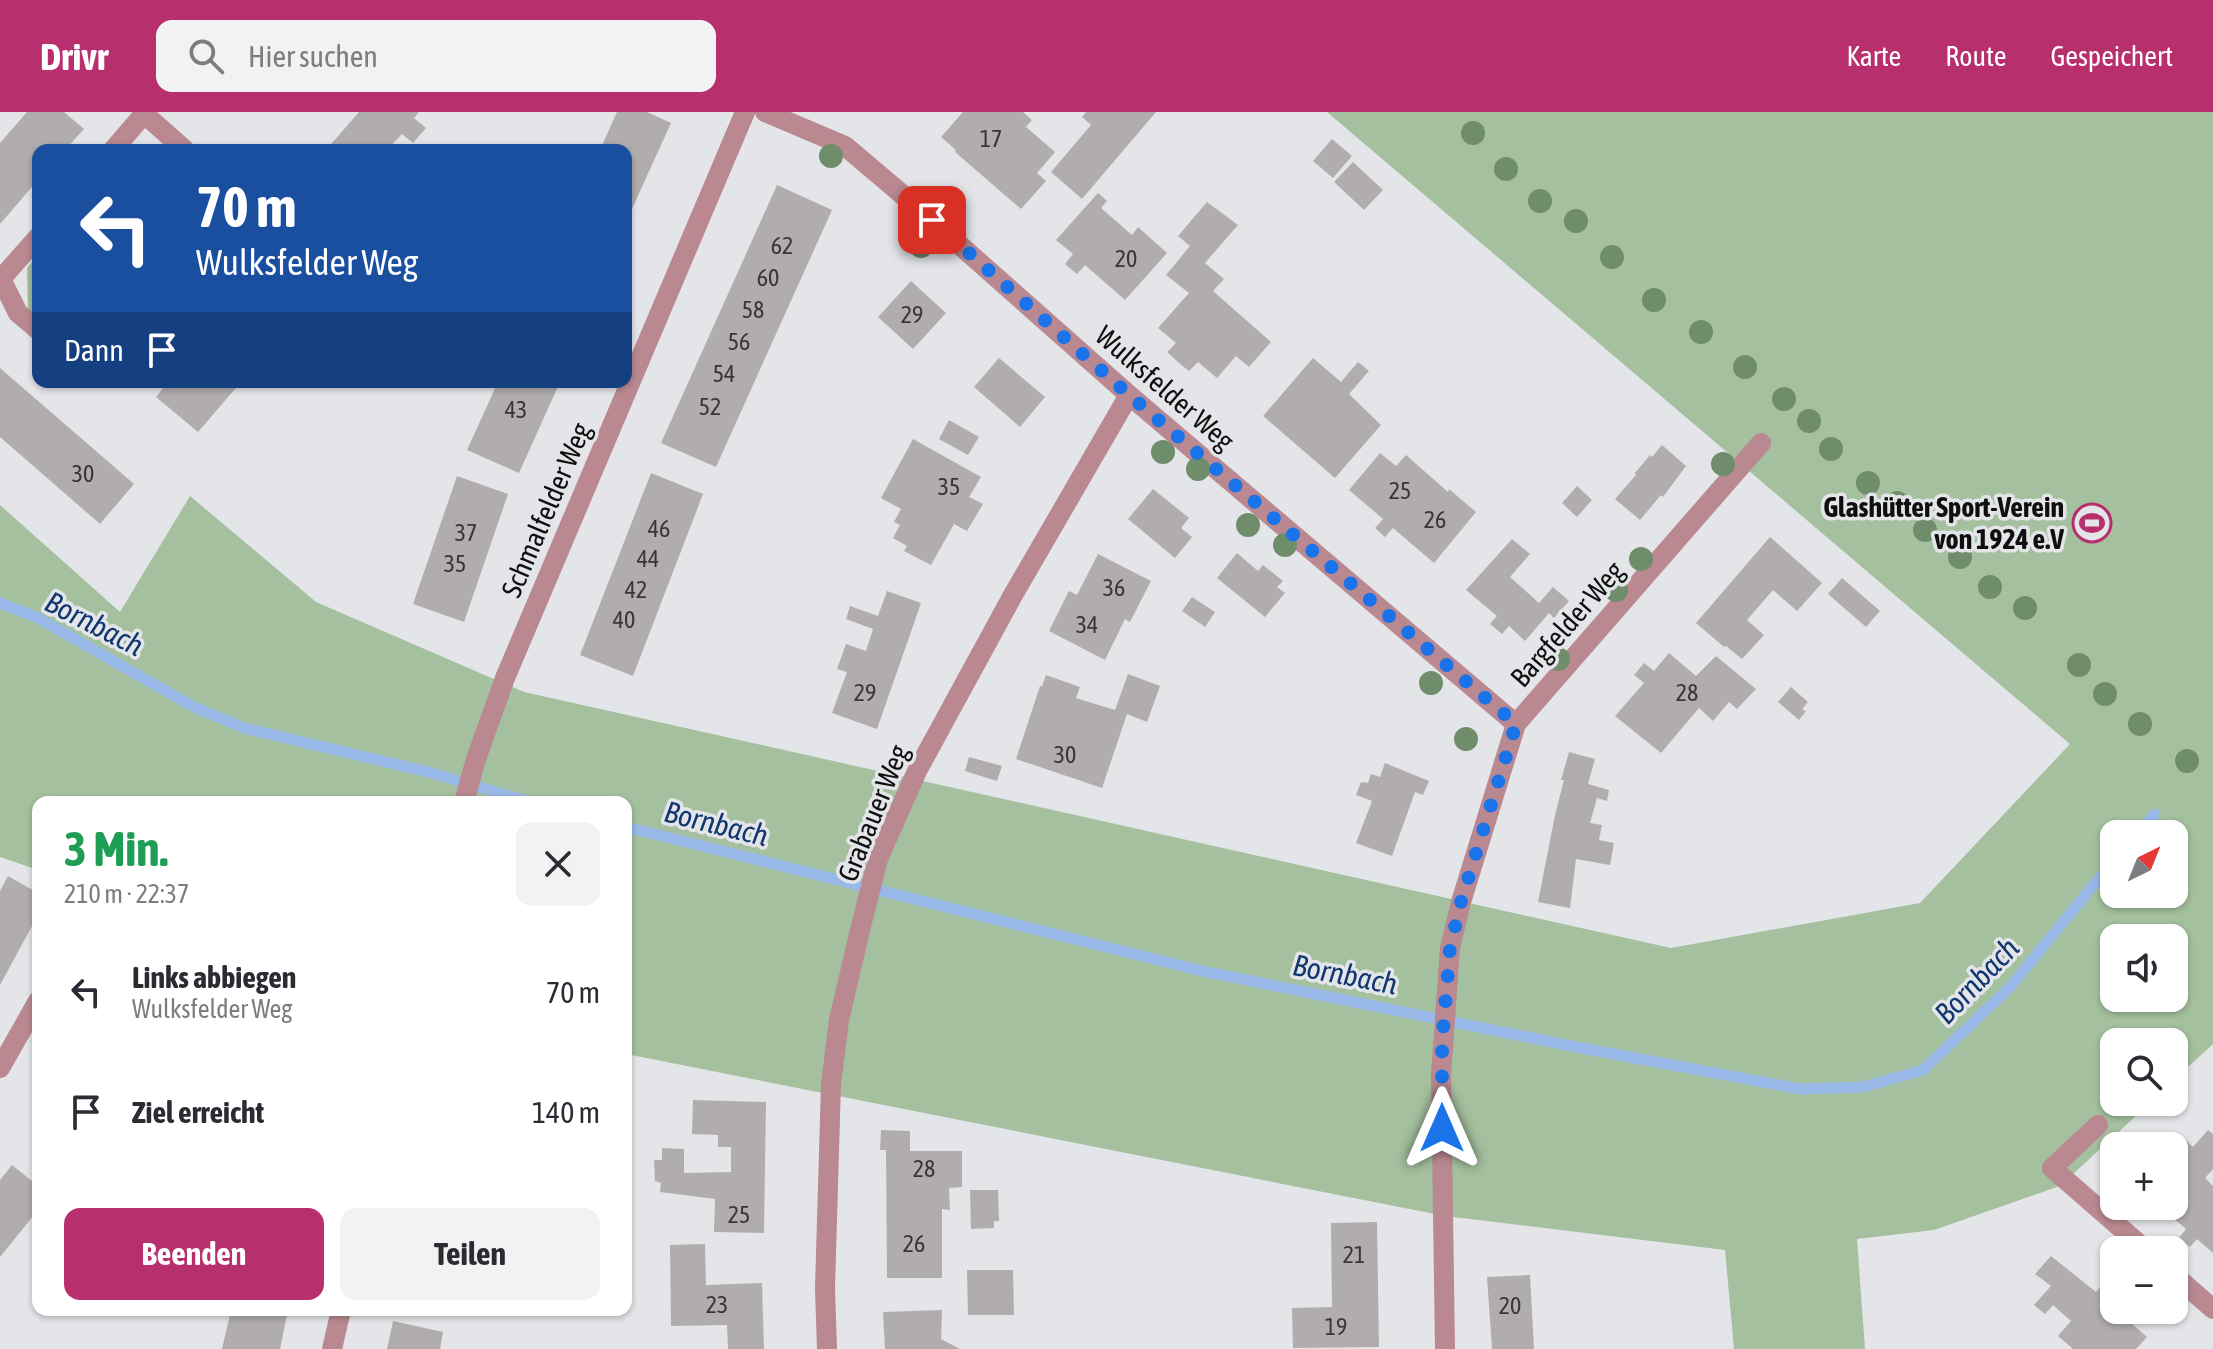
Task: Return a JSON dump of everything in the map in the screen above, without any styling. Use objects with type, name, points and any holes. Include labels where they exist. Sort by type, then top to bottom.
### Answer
[{"type":"street","name":"Schmalfelder Weg","points":[[632,378],[745,112]]},
{"type":"street","name":"Wulksfelder Weg","points":[[765,112],[845,146],[1129,395],[1516,724]]},
{"type":"street","points":[[118,144],[143,113],[178,144]]},
{"type":"street","points":[[32,244],[1,279],[18,313],[32,325]]},
{"type":"street","name":"Schmalfelder Weg","points":[[466,796],[505,678],[628,388]]},
{"type":"street","name":"Grabauer Weg","points":[[827,1349],[825,1288],[831,1084],[839,1020],[878,859],[917,771],[1013,595],[1129,395]]},
{"type":"street","name":"Bargfelder Weg","points":[[1445,1349],[1442,1043],[1450,948],[1461,902],[1516,724],[1761,443]]},
{"type":"street","points":[[0,1068],[32,1012]]},
{"type":"street","points":[[2098,1125],[2052,1168],[2130,1236]]},
{"type":"street","points":[[2188,1287],[2213,1309]]},
{"type":"street","points":[[332,1349],[340,1316]]},
{"type":"green space","points":[[1327,112],[2213,112],[2213,1044],[2188,1067],[2188,1028],[2100,1028],[2100,1116],[2136,1116],[2118,1132],[2100,1132],[2100,1149],[2060,1186],[1934,1230],[1857,1239],[1865,1349],[1734,1349],[1725,1250],[1445,1216],[632,1055],[632,796],[32,796],[32,868],[0,857],[0,505],[120,612],[190,496],[316,602],[524,692],[1671,948],[1920,903],[2070,744]]},
{"type":"green space","points":[[32,262],[32,315],[28,311],[27,268]]},
{"type":"building","points":[[27,112],[64,112],[84,129],[70,144],[32,144],[32,187],[0,224],[0,143]]},
{"type":"building","points":[[359,112],[419,112],[414,118],[426,128],[413,143],[402,134],[393,144],[331,144]]},
{"type":"building","points":[[617,112],[647,112],[671,123],[632,209],[632,144],[603,144]]},
{"type":"building","points":[[963,112],[1023,112],[1032,120],[1026,127],[1055,152],[1037,173],[1046,181],[1021,209],[941,137]]},
{"type":"building","points":[[1086,112],[1156,112],[1082,199],[1051,172],[1091,125],[1082,117]]},
{"type":"building","points":[[1332,139],[1352,156],[1333,178],[1313,161]]},
{"type":"building","points":[[1353,162],[1383,190],[1364,210],[1334,182]]},
{"type":"building","points":[[777,185],[832,210],[716,467],[661,443]]},
{"type":"building","points":[[1098,193],[1107,201],[1101,208],[1132,235],[1138,227],[1167,253],[1125,300],[1085,265],[1077,274],[1065,264],[1073,254],[1056,240]]},
{"type":"building","points":[[1207,202],[1238,225],[1205,263],[1224,279],[1213,291],[1271,342],[1249,367],[1236,356],[1217,378],[1198,362],[1189,371],[1179,363],[1167,352],[1176,343],[1158,328],[1189,293],[1166,275],[1190,246],[1178,236]]},
{"type":"building","points":[[911,281],[946,313],[913,349],[878,317]]},
{"type":"building","points":[[999,358],[1045,397],[1020,427],[974,387]]},
{"type":"building","points":[[1313,358],[1341,382],[1358,362],[1369,371],[1349,394],[1381,425],[1335,478],[1263,416]]},
{"type":"building","points":[[0,368],[134,484],[100,524],[0,437]]},
{"type":"building","points":[[163,388],[236,388],[198,432],[156,397]]},
{"type":"building","points":[[495,388],[557,388],[519,473],[467,450]]},
{"type":"building","points":[[949,420],[979,437],[968,455],[939,439]]},
{"type":"building","points":[[913,439],[981,477],[969,497],[983,504],[967,531],[954,524],[931,565],[904,551],[907,546],[893,538],[900,525],[894,522],[901,509],[881,498]]},
{"type":"building","points":[[1662,445],[1686,466],[1663,497],[1661,495],[1640,520],[1615,499],[1650,455],[1652,457]]},
{"type":"building","points":[[1380,453],[1396,466],[1406,455],[1476,512],[1434,563],[1393,528],[1385,537],[1375,528],[1383,519],[1349,490]]},
{"type":"building","points":[[651,473],[703,494],[633,676],[580,655]]},
{"type":"building","points":[[457,476],[508,494],[464,622],[413,604]]},
{"type":"building","points":[[1577,486],[1592,500],[1577,517],[1562,503]]},
{"type":"building","points":[[1153,489],[1189,518],[1181,528],[1192,537],[1175,558],[1128,519]]},
{"type":"building","points":[[1770,537],[1822,583],[1797,611],[1773,590],[1747,620],[1764,635],[1742,659],[1696,623]]},
{"type":"building","points":[[1512,539],[1530,554],[1510,577],[1539,603],[1553,587],[1569,601],[1554,618],[1549,613],[1525,641],[1509,626],[1502,634],[1490,624],[1497,616],[1466,590]]},
{"type":"building","points":[[1237,553],[1258,571],[1263,565],[1283,581],[1277,587],[1285,593],[1265,617],[1217,578]]},
{"type":"building","points":[[1098,554],[1151,581],[1130,622],[1125,619],[1105,660],[1049,631],[1069,591],[1077,595]]},
{"type":"building","points":[[1842,578],[1880,611],[1866,627],[1828,594]]},
{"type":"building","points":[[887,591],[921,603],[877,729],[832,713],[847,672],[837,669],[846,644],[866,651],[873,629],[846,619],[850,606],[878,616]]},
{"type":"building","points":[[1192,597],[1215,612],[1205,627],[1182,611]]},
{"type":"building","points":[[1669,653],[1696,676],[1716,656],[1756,689],[1737,709],[1729,702],[1713,721],[1699,708],[1661,753],[1615,716],[1644,683],[1634,675],[1644,663],[1654,671]]},
{"type":"building","points":[[1128,674],[1160,686],[1147,722],[1127,714],[1102,788],[1016,759],[1046,675],[1080,687],[1076,698],[1115,710]]},
{"type":"building","points":[[1791,687],[1808,702],[1799,720],[1778,702]]},
{"type":"building","points":[[1569,752],[1595,759],[1588,784],[1609,790],[1607,801],[1597,798],[1590,823],[1602,825],[1599,840],[1614,843],[1610,865],[1576,859],[1570,908],[1538,902]]},
{"type":"building","points":[[969,757],[1002,766],[997,781],[965,771]]},
{"type":"building","points":[[1385,763],[1429,781],[1423,795],[1415,792],[1392,856],[1356,843],[1372,801],[1356,795],[1361,782],[1368,783],[1371,774],[1380,777]]},
{"type":"building","points":[[8,876],[32,890],[32,926],[0,985],[0,891]]},
{"type":"building","points":[[693,1100],[766,1102],[764,1233],[714,1232],[715,1199],[660,1192],[661,1183],[655,1181],[654,1160],[662,1160],[662,1148],[684,1149],[684,1173],[731,1172],[731,1147],[718,1147],[718,1135],[692,1134]]},
{"type":"building","points":[[881,1130],[910,1131],[910,1151],[962,1151],[962,1187],[949,1188],[950,1210],[942,1209],[942,1278],[887,1278],[886,1150],[880,1150]]},
{"type":"building","points":[[2208,1130],[2213,1134],[2213,1169],[2205,1178],[2213,1186],[2213,1253],[2197,1239],[2190,1247],[2188,1245],[2188,1236],[2181,1236],[2186,1229],[2175,1220],[2188,1220],[2188,1142],[2193,1147]]},
{"type":"building","points":[[12,1165],[32,1181],[32,1217],[0,1257],[0,1180]]},
{"type":"building","points":[[970,1190],[998,1190],[999,1221],[994,1221],[994,1228],[971,1229]]},
{"type":"building","points":[[1377,1222],[1379,1347],[1293,1348],[1292,1308],[1332,1307],[1331,1223]]},
{"type":"building","points":[[705,1244],[706,1285],[762,1283],[764,1349],[728,1349],[727,1325],[671,1326],[670,1245]]},
{"type":"building","points":[[2051,1256],[2096,1292],[2100,1287],[2100,1324],[2132,1324],[2147,1337],[2136,1349],[2073,1349],[2058,1336],[2071,1321],[2053,1305],[2045,1314],[2034,1305],[2051,1286],[2035,1274]]},
{"type":"building","points":[[967,1270],[1013,1270],[1014,1315],[968,1315]]},
{"type":"building","points":[[1530,1275],[1534,1349],[1492,1349],[1487,1277]]},
{"type":"building","points":[[942,1310],[941,1339],[960,1349],[885,1349],[883,1312]]},
{"type":"building","points":[[230,1316],[287,1316],[280,1349],[222,1349]]},
{"type":"building","points":[[393,1321],[443,1332],[440,1349],[387,1349]]},
{"type":"waterway","name":"Bornbach","points":[[0,603],[36,617],[194,707],[244,728],[428,772],[510,796]]},
{"type":"waterway","name":"Bornbach","points":[[2150,820],[2155,814]]},
{"type":"waterway","name":"Bornbach","points":[[632,828],[1202,971],[1800,1089],[1863,1087],[1923,1070],[2010,987],[2100,877]]},
{"type":"place","name":"Glashütter Sport-Verein von 1924 e.V","points":[[2092,523]]},
{"type":"route","points":[[932,220],[1129,395],[1516,724],[1461,902],[1450,948],[1442,1043],[1442,1128]]}]
